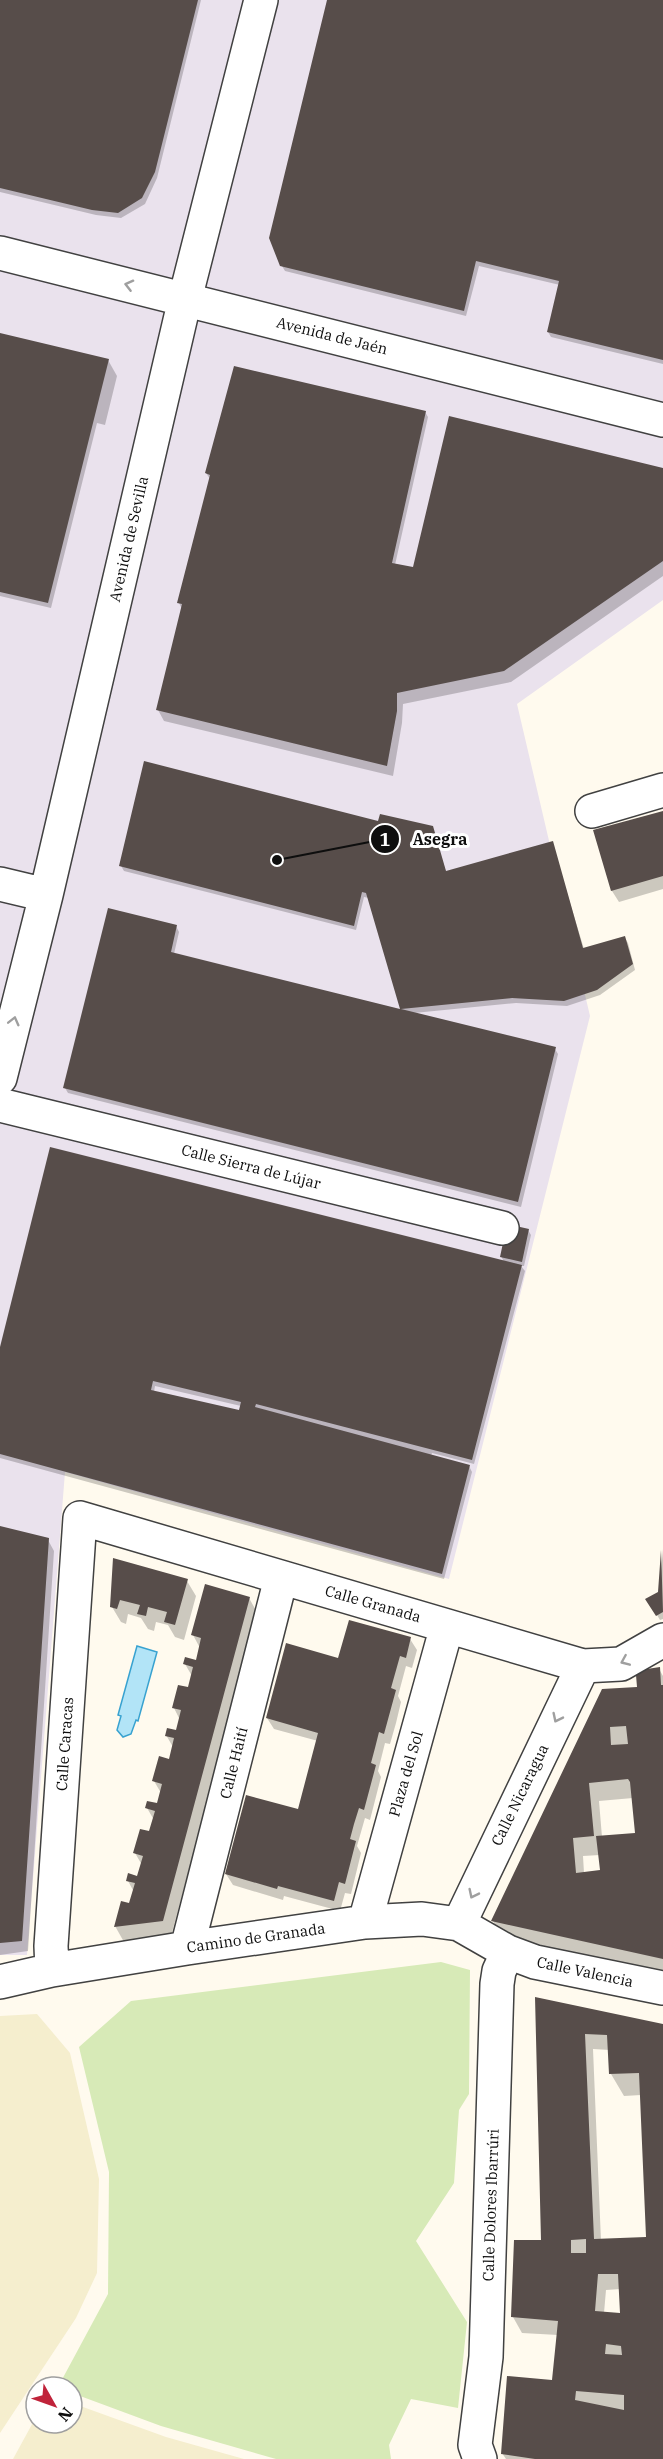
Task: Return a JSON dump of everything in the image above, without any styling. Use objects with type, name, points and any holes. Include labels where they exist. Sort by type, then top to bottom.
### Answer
[{"type":"street","name":"Avenida de Sevilla","points":[[0,1078],[185,298],[261,0]]},
{"type":"street","name":"Avenida de Jaén","points":[[0,253],[663,420]]},
{"type":"street","points":[[592,811],[663,790]]},
{"type":"street","points":[[0,884],[45,895]]},
{"type":"street","name":"Calle Sierra de Lújar","points":[[0,1105],[502,1228]]},
{"type":"street","name":"Calle Granada","points":[[80,1518],[583,1666],[621,1664],[663,1640]]},
{"type":"street","name":"Calle Caracas","points":[[52,1970],[51,1946],[80,1518]]},
{"type":"street","name":"Calle Haití","points":[[187,1948],[281,1578]]},
{"type":"street","name":"Plaza del Sol","points":[[365,1922],[447,1626]]},
{"type":"street","name":"Calle Nicaragua","points":[[459,1924],[583,1666]]},
{"type":"street","name":"Camino de Granada","points":[[0,1982],[52,1970],[365,1922],[422,1919],[459,1924],[508,1952]]},
{"type":"street","name":"Calle Valencia","points":[[508,1952],[535,1962],[663,1988]]},
{"type":"street","name":"Calle Dolores Ibarrúri","points":[[480,2459],[475,2445],[486,2357],[497,1984],[499,1971],[508,1952]]},
{"type":"shaded area","points":[[0,0],[663,0],[663,600],[517,704],[590,1016],[449,1579],[65,1472],[27,1955],[0,1955]]},
{"type":"shaded area","points":[[37,2014],[70,2053],[99,2179],[97,2273],[76,2318],[38,2375],[24,2375],[24,2397],[0,2433],[0,2016]]},
{"type":"shaded area","points":[[84,2407],[166,2437],[244,2459],[13,2459],[26,2435],[84,2435]]},
{"type":"green space","points":[[441,1962],[470,1970],[469,2094],[459,2110],[454,2183],[416,2241],[467,2322],[458,2408],[411,2399],[389,2445],[391,2459],[276,2459],[161,2426],[84,2397],[84,2375],[64,2375],[108,2294],[109,2172],[79,2047],[131,2001]]},
{"type":"water","points":[[137,1646],[157,1652],[138,1721],[136,1720],[131,1734],[123,1737],[117,1730],[121,1716],[118,1715]]},
{"type":"building","points":[[0,0],[198,0],[155,172],[142,198],[118,213],[92,210],[0,188]]},
{"type":"building","points":[[327,0],[663,0],[663,360],[547,332],[559,281],[476,261],[464,311],[280,266],[269,238]]},
{"type":"building","points":[[0,333],[109,359],[48,603],[0,592]]},
{"type":"building","points":[[234,366],[426,411],[392,563],[413,567],[449,416],[663,468],[663,561],[504,671],[397,693],[397,711],[387,766],[156,710],[182,604],[177,603],[210,475],[205,473]]},
{"type":"building","points":[[144,761],[378,821],[380,814],[433,826],[446,871],[553,841],[583,948],[625,936],[633,964],[597,990],[564,1001],[512,998],[401,1009],[556,1047],[518,1202],[63,1088],[108,908],[177,925],[171,952],[400,1009],[366,893],[362,892],[354,926],[119,866]]},
{"type":"building","points":[[663,811],[663,876],[611,891],[593,830]]},
{"type":"building","points":[[50,1147],[522,1265],[472,1460],[256,1404],[255,1407],[470,1465],[442,1574],[0,1454],[0,1347]],"holes":[[[153,1381],[241,1402],[239,1410],[151,1390]]]},
{"type":"building","points":[[507,1224],[529,1229],[522,1262],[500,1257]]},
{"type":"building","points":[[0,1526],[49,1538],[22,1941],[0,1943]]},
{"type":"building","points":[[661,1550],[663,1612],[656,1616],[645,1599],[658,1592]]},
{"type":"building","points":[[113,1558],[188,1579],[175,1625],[164,1622],[167,1612],[148,1607],[146,1616],[137,1614],[140,1605],[120,1600],[117,1609],[110,1607]]},
{"type":"building","points":[[205,1584],[250,1597],[163,1921],[114,1927],[121,1901],[129,1903],[135,1883],[126,1881],[128,1873],[137,1876],[143,1856],[133,1853],[140,1829],[149,1831],[155,1811],[145,1808],[147,1801],[157,1803],[162,1784],[152,1781],[159,1756],[169,1759],[174,1738],[165,1736],[167,1728],[176,1730],[181,1710],[172,1708],[178,1685],[188,1687],[193,1667],[183,1664],[185,1657],[196,1660],[201,1638],[191,1635]]},
{"type":"building","points":[[349,1620],[411,1637],[406,1658],[400,1656],[391,1688],[396,1690],[384,1734],[379,1732],[371,1763],[376,1765],[364,1810],[359,1808],[354,1824],[350,1839],[356,1841],[345,1884],[339,1882],[334,1901],[278,1886],[277,1889],[225,1874],[246,1795],[298,1809],[318,1733],[266,1718],[286,1643],[338,1658]]},
{"type":"building","points":[[660,1667],[661,1685],[663,1685],[663,1959],[491,1921],[602,1689],[637,1687],[636,1675],[647,1669]],"holes":[[[626,1726],[628,1744],[611,1745],[610,1727]],[[628,1779],[635,1833],[596,1836],[600,1870],[576,1873],[573,1838],[594,1836],[589,1783]]]},
{"type":"building","points":[[535,1997],[663,2024],[663,2459],[535,2459],[501,2454],[507,2376],[552,2380],[558,2321],[511,2317],[514,2240],[541,2240]],"holes":[[[585,2034],[607,2035],[609,2074],[639,2073],[646,2237],[594,2239]],[[586,2239],[586,2253],[571,2253],[571,2240]],[[598,2274],[618,2274],[620,2313],[595,2311]],[[606,2344],[621,2346],[622,2355],[605,2354]],[[576,2391],[624,2395],[624,2410],[575,2400]]]},
{"type":"place","name":"Asegra","points":[[277,860]]}]
